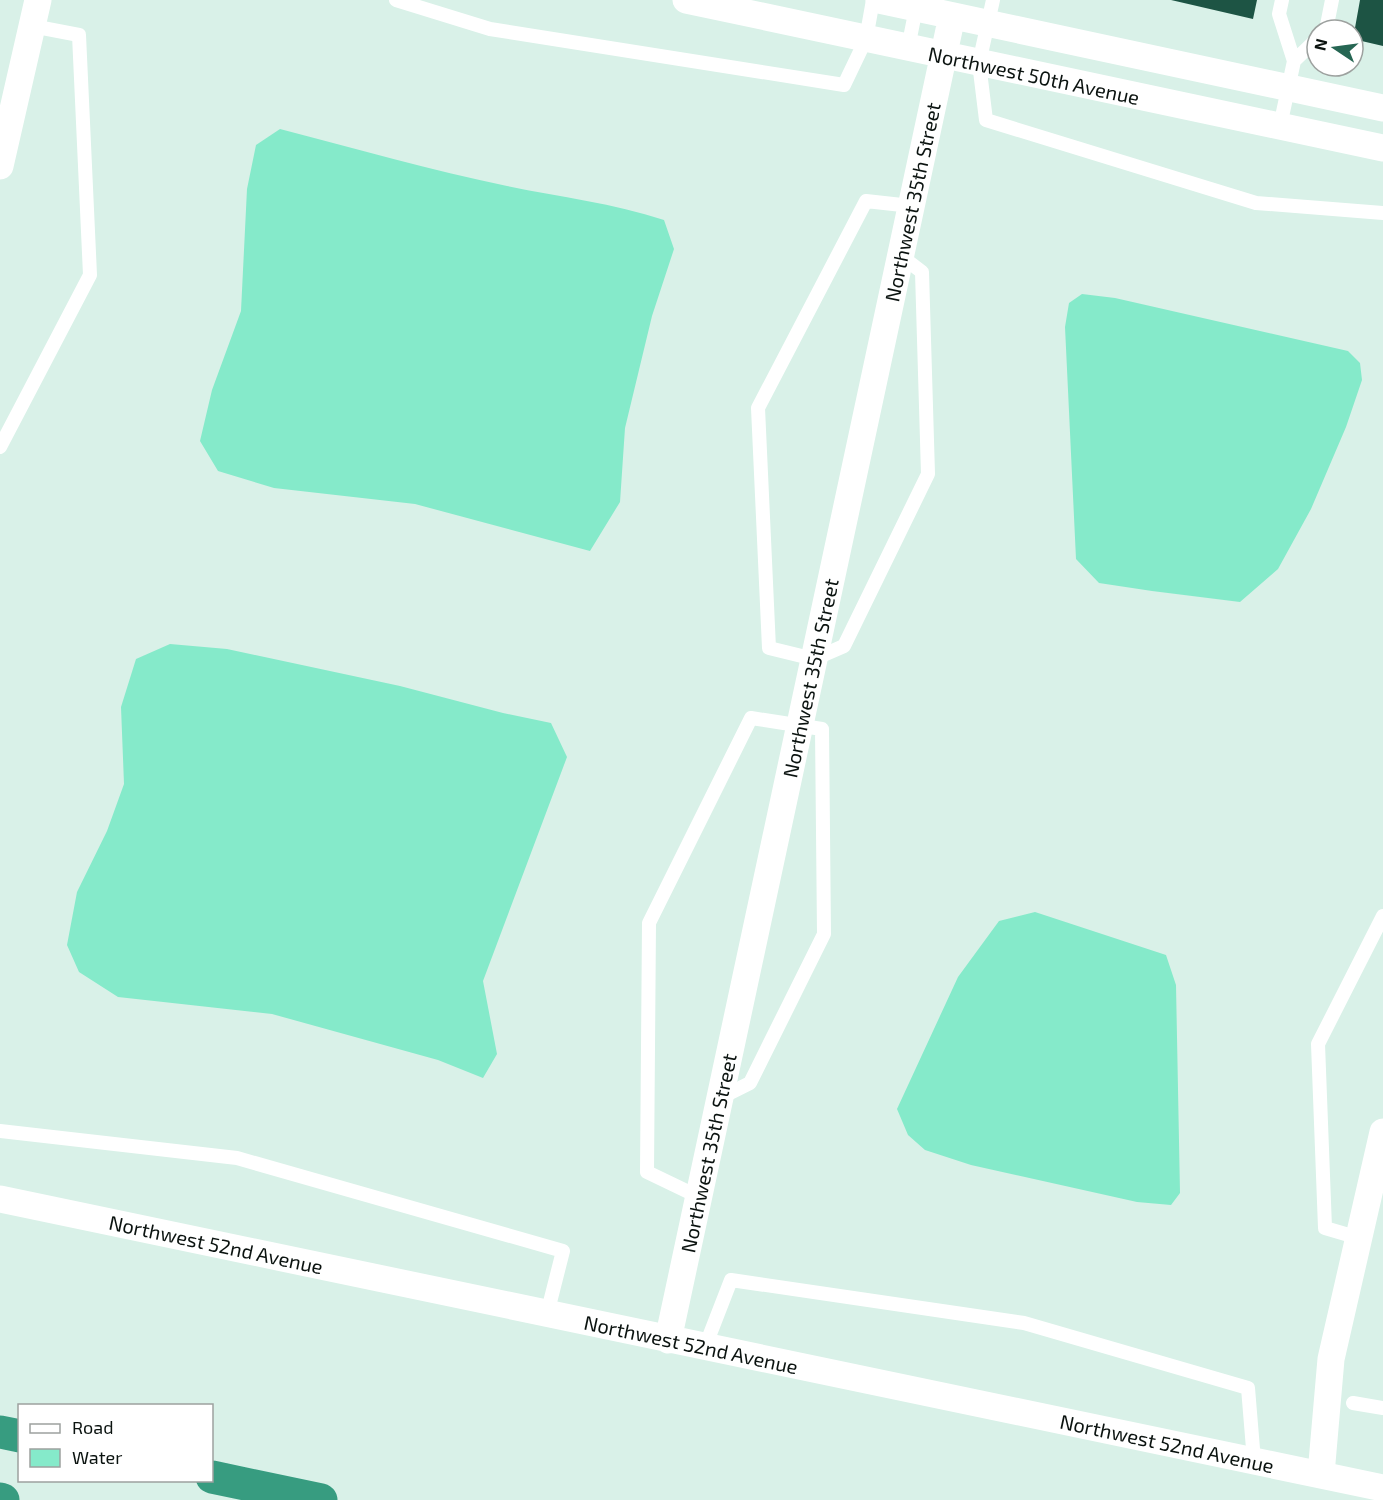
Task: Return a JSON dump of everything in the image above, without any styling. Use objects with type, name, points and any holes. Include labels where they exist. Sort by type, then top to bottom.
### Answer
[{"type":"highway","points":[[0,1432],[18,1436]]},
{"type":"highway","points":[[213,1477],[321,1500]]},
{"type":"street","name":"Northwest 50th Avenue","points":[[686,0],[1383,148]]},
{"type":"street","name":"Northwest 50th Avenue","points":[[879,0],[917,4],[952,16],[990,12],[1288,88],[1383,108]]},
{"type":"street","points":[[0,166],[4,133],[35,13]]},
{"type":"street","name":"Northwest 35th Street","points":[[668,1340],[952,16]]},
{"type":"street","points":[[1321,1474],[1331,1359],[1383,1132]]},
{"type":"street","name":"Northwest 52nd Avenue","points":[[0,1199],[1383,1488]]},
{"type":"lane","points":[[396,0],[490,29],[844,85],[866,39],[873,0]]},
{"type":"lane","points":[[1280,126],[1293,61],[1279,14],[1282,0]]},
{"type":"lane","points":[[1328,18],[1332,0]]},
{"type":"lane","points":[[908,48],[917,4]]},
{"type":"lane","points":[[990,12],[979,63],[986,120],[1256,203],[1383,213]]},
{"type":"lane","points":[[0,447],[90,275],[79,35],[35,13]]},
{"type":"lane","points":[[1293,61],[1305,50]]},
{"type":"lane","points":[[900,256],[922,272],[928,474],[844,646],[814,659],[769,648],[758,408],[866,201],[911,206]]},
{"type":"lane","points":[[699,1197],[647,1172],[649,922],[751,718],[822,729],[825,934],[750,1083],[720,1098]]},
{"type":"lane","points":[[1359,1238],[1325,1228],[1318,1044],[1383,916]]},
{"type":"lane","points":[[0,1131],[237,1158],[563,1251],[547,1314]]},
{"type":"lane","points":[[705,1347],[730,1280],[1024,1323],[1248,1388],[1254,1461]]},
{"type":"lane","points":[[1353,1403],[1383,1408]]},
{"type":"water","points":[[280,129],[450,173],[606,205],[664,220],[674,249],[652,316],[625,428],[620,502],[590,551],[415,504],[274,488],[218,471],[200,441],[212,390],[241,311],[247,189],[256,145]]},
{"type":"water","points":[[1082,294],[1115,298],[1348,351],[1360,363],[1362,380],[1346,427],[1311,509],[1278,569],[1240,602],[1099,583],[1076,559],[1065,327],[1069,303]]},
{"type":"water","points":[[170,644],[227,649],[400,686],[551,723],[567,757],[483,981],[497,1054],[483,1078],[438,1060],[272,1014],[118,997],[79,972],[67,945],[77,892],[107,831],[124,784],[121,707],[136,659]]},
{"type":"water","points":[[1035,912],[1166,955],[1176,985],[1180,1193],[1171,1205],[1137,1202],[971,1165],[925,1150],[908,1135],[897,1109],[958,977],[999,921]]},
{"type":"building","points":[[1171,0],[1257,0],[1253,19]]},
{"type":"building","points":[[1360,0],[1383,0],[1383,46],[1365,42],[1365,18],[1357,18]]}]
